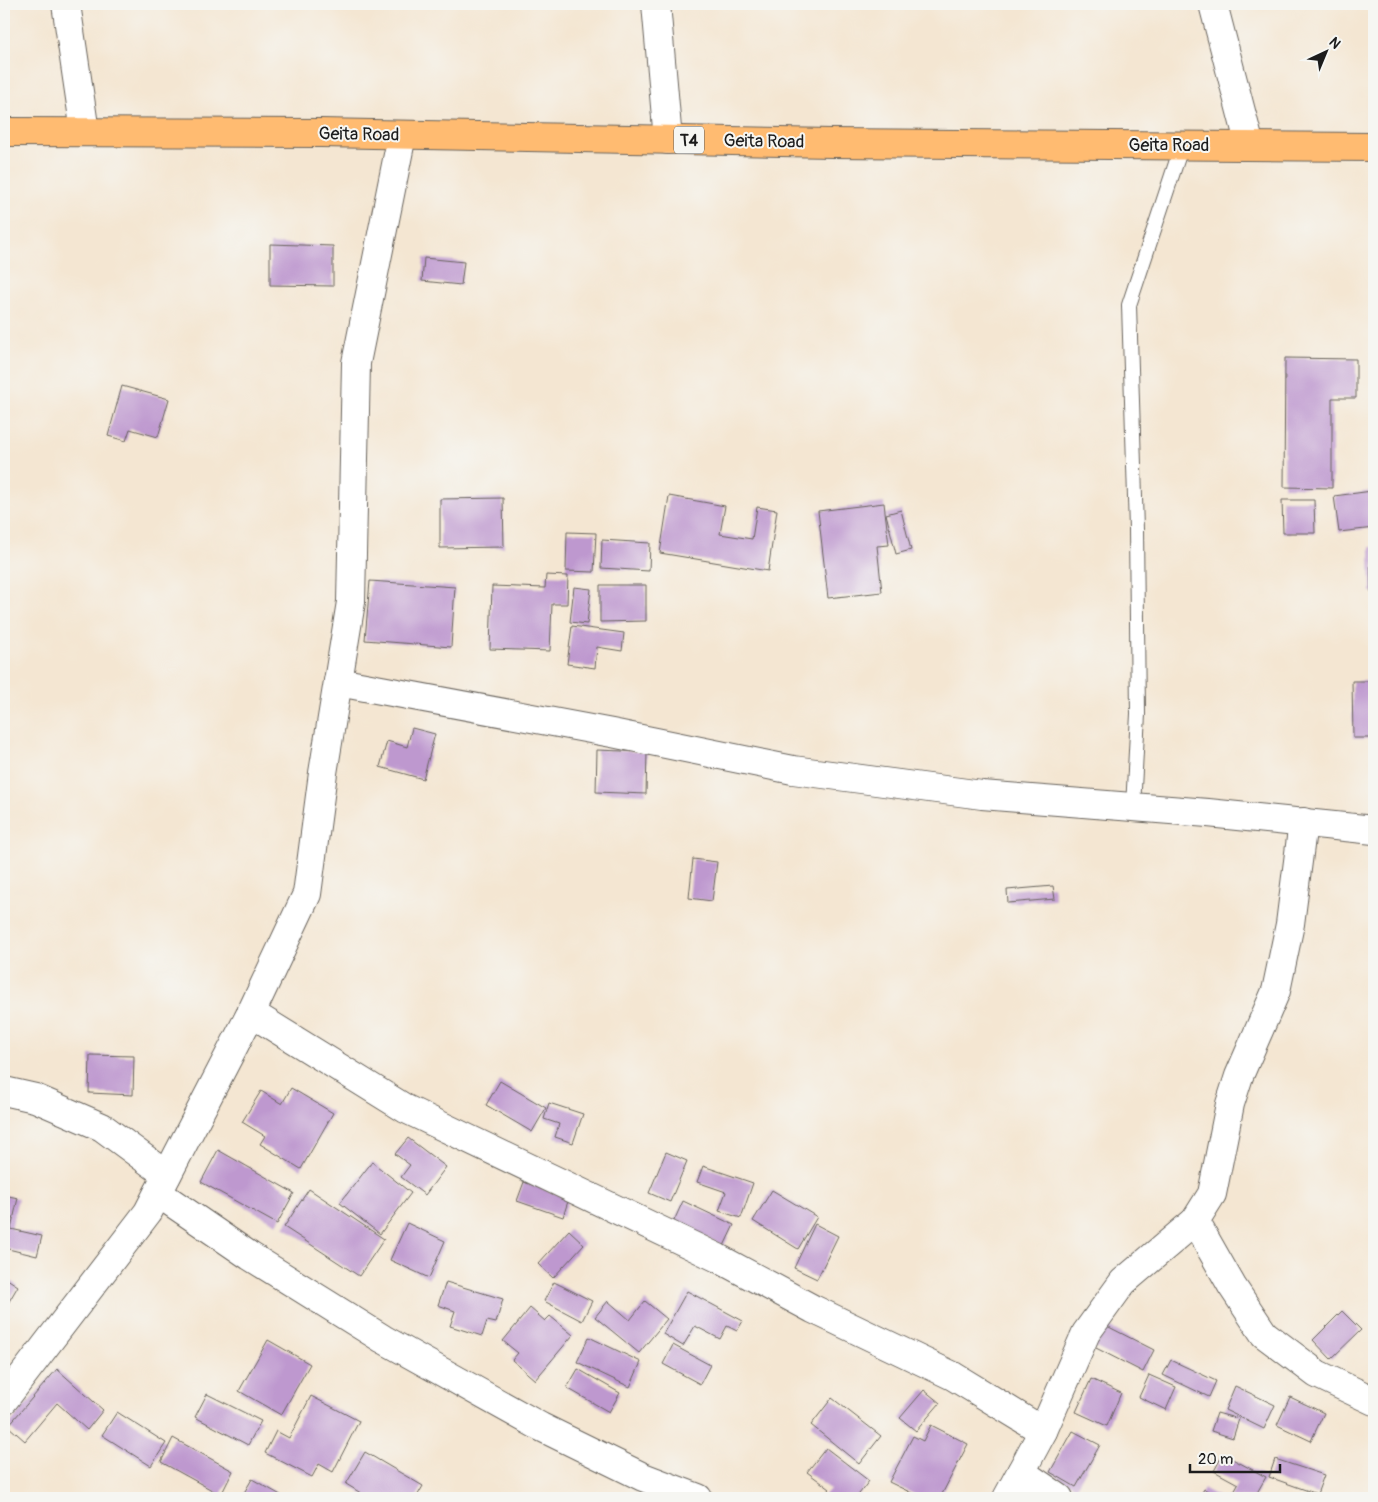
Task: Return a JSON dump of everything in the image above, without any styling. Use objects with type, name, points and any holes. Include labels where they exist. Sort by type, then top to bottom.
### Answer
[{"type":"highway","name":"Geita Road","points":[[4,132],[402,135],[851,143],[1374,147]]},
{"type":"street","points":[[66,4],[85,132]]},
{"type":"street","points":[[656,4],[668,140]]},
{"type":"street","points":[[1213,4],[1250,146]]},
{"type":"street","points":[[4,1400],[148,1212],[251,1013],[307,894],[323,773],[352,602],[356,362],[402,135]]},
{"type":"street","points":[[338,682],[612,733],[793,770],[982,795],[1303,822],[1374,830]]},
{"type":"street","points":[[1006,1498],[1043,1431],[1086,1333],[1123,1282],[1195,1221],[1212,1194],[1230,1104],[1239,1076],[1276,990],[1290,924],[1303,822]]},
{"type":"street","points":[[251,1013],[406,1109],[718,1258],[813,1309],[953,1376],[1043,1431]]},
{"type":"street","points":[[4,1091],[35,1098],[102,1126],[162,1184],[250,1256],[383,1339],[542,1427],[642,1477],[698,1498]]},
{"type":"street","points":[[1195,1221],[1232,1286],[1264,1334],[1317,1374],[1374,1400]]},
{"type":"street","points":[[1021,1472],[1059,1498]]},
{"type":"lane","points":[[1133,807],[1138,704],[1136,529],[1129,306],[1182,145]]},
{"type":"building","points":[[270,244],[333,246],[333,286],[270,285]]},
{"type":"building","points":[[424,258],[464,262],[461,285],[422,281]]},
{"type":"building","points":[[1285,358],[1356,359],[1356,398],[1332,398],[1332,488],[1284,487]]},
{"type":"building","points":[[122,386],[169,399],[158,437],[130,429],[126,441],[108,436]]},
{"type":"building","points":[[1372,491],[1374,528],[1339,532],[1334,496]]},
{"type":"building","points":[[669,496],[725,506],[720,534],[752,539],[757,507],[777,510],[768,571],[660,553]]},
{"type":"building","points":[[503,498],[504,547],[440,548],[440,499]]},
{"type":"building","points":[[1282,500],[1314,500],[1315,533],[1283,533]]},
{"type":"building","points":[[884,503],[889,545],[877,546],[882,592],[828,598],[818,511]]},
{"type":"building","points":[[901,510],[911,550],[896,554],[886,514]]},
{"type":"building","points":[[567,532],[596,533],[594,572],[566,571]]},
{"type":"building","points":[[602,540],[650,543],[649,571],[601,568]]},
{"type":"building","points":[[1370,547],[1374,547],[1374,592],[1371,592]]},
{"type":"building","points":[[546,575],[568,576],[567,604],[552,604],[550,651],[490,649],[492,586],[545,588]]},
{"type":"building","points":[[370,581],[455,587],[451,647],[365,640]]},
{"type":"building","points":[[600,585],[646,585],[646,621],[600,622]]},
{"type":"building","points":[[574,587],[591,589],[587,624],[570,622]]},
{"type":"building","points":[[572,626],[624,633],[622,651],[597,647],[595,668],[567,664]]},
{"type":"building","points":[[1352,681],[1374,681],[1374,738],[1353,738]]},
{"type":"building","points":[[412,728],[435,734],[423,779],[380,767],[387,741],[407,747]]},
{"type":"building","points":[[597,750],[647,752],[646,794],[596,792]]},
{"type":"building","points":[[693,859],[717,862],[712,901],[689,898]]},
{"type":"building","points":[[1053,886],[1055,899],[1008,903],[1007,890]]},
{"type":"building","points":[[90,1055],[134,1056],[133,1095],[89,1093]]},
{"type":"building","points":[[500,1081],[546,1108],[532,1132],[486,1105]]},
{"type":"building","points":[[291,1088],[333,1113],[301,1169],[260,1144],[265,1136],[242,1122],[261,1091],[282,1104]]},
{"type":"building","points":[[549,1103],[583,1114],[573,1143],[555,1137],[559,1124],[544,1119]]},
{"type":"building","points":[[408,1138],[446,1167],[425,1195],[401,1177],[410,1165],[395,1154]]},
{"type":"building","points":[[218,1150],[294,1193],[277,1224],[201,1182]]},
{"type":"building","points":[[666,1152],[687,1161],[670,1202],[649,1193]]},
{"type":"building","points":[[372,1162],[411,1193],[380,1234],[340,1203]]},
{"type":"building","points":[[703,1166],[753,1183],[741,1218],[719,1211],[726,1192],[697,1182]]},
{"type":"building","points":[[524,1182],[569,1198],[563,1217],[517,1201]]},
{"type":"building","points":[[309,1189],[384,1239],[359,1276],[284,1227]]},
{"type":"building","points":[[772,1190],[817,1217],[798,1249],[753,1221]]},
{"type":"building","points":[[4,1195],[18,1198],[11,1229],[42,1236],[37,1256],[4,1248]]},
{"type":"building","points":[[683,1201],[734,1225],[724,1246],[673,1223]]},
{"type":"building","points":[[407,1223],[445,1241],[429,1278],[390,1260]]},
{"type":"building","points":[[815,1224],[838,1236],[817,1279],[794,1268]]},
{"type":"building","points":[[569,1230],[584,1244],[553,1278],[538,1264]]},
{"type":"building","points":[[4,1277],[18,1286],[4,1310]]},
{"type":"building","points":[[446,1282],[503,1299],[496,1323],[487,1321],[482,1336],[450,1326],[455,1311],[438,1305]]},
{"type":"building","points":[[554,1282],[592,1301],[582,1321],[544,1301]]},
{"type":"building","points":[[687,1291],[743,1321],[737,1331],[727,1326],[720,1339],[695,1326],[683,1346],[663,1334]]},
{"type":"building","points":[[608,1301],[630,1320],[645,1301],[667,1319],[639,1353],[595,1317]]},
{"type":"building","points":[[530,1308],[545,1321],[550,1316],[573,1335],[535,1380],[512,1360],[518,1353],[503,1341]]},
{"type":"building","points":[[1342,1311],[1361,1330],[1331,1359],[1313,1340]]},
{"type":"building","points":[[1105,1325],[1154,1350],[1143,1372],[1094,1347]]},
{"type":"building","points":[[589,1337],[641,1362],[630,1387],[577,1362]]},
{"type":"building","points":[[268,1340],[310,1364],[281,1415],[239,1391]]},
{"type":"building","points":[[673,1345],[710,1365],[700,1384],[663,1364]]},
{"type":"building","points":[[1171,1360],[1216,1381],[1209,1397],[1163,1375]]},
{"type":"building","points":[[57,1369],[103,1410],[87,1430],[57,1403],[25,1441],[8,1426]]},
{"type":"building","points":[[578,1369],[620,1393],[609,1412],[567,1388]]},
{"type":"building","points":[[1149,1375],[1176,1387],[1166,1410],[1139,1397]]},
{"type":"building","points":[[1091,1379],[1121,1393],[1107,1426],[1076,1412]]},
{"type":"building","points":[[1235,1386],[1275,1405],[1264,1429],[1225,1410]]},
{"type":"building","points":[[924,1390],[940,1403],[916,1431],[900,1418]]},
{"type":"building","points":[[207,1394],[261,1421],[248,1445],[195,1417]]},
{"type":"building","points":[[311,1396],[359,1421],[333,1472],[319,1464],[312,1477],[265,1453],[276,1431],[289,1438]]},
{"type":"building","points":[[1290,1397],[1324,1413],[1311,1441],[1277,1425]]},
{"type":"building","points":[[832,1398],[881,1436],[859,1464],[811,1425]]},
{"type":"building","points":[[117,1412],[166,1443],[151,1466],[102,1435]]},
{"type":"building","points":[[1217,1413],[1239,1419],[1233,1438],[1211,1431]]},
{"type":"building","points":[[931,1425],[968,1444],[940,1498],[922,1498],[889,1482],[913,1436],[923,1441]]},
{"type":"building","points":[[1073,1431],[1100,1445],[1076,1487],[1050,1472]]},
{"type":"building","points":[[173,1438],[233,1471],[221,1495],[161,1462]]},
{"type":"building","points":[[826,1448],[869,1481],[856,1498],[822,1498],[830,1489],[807,1472]]},
{"type":"building","points":[[365,1452],[423,1486],[416,1498],[369,1498],[346,1484]]},
{"type":"building","points":[[1223,1454],[1266,1477],[1254,1498],[1230,1498],[1238,1484],[1214,1471]]},
{"type":"building","points":[[1275,1459],[1324,1475],[1317,1494],[1269,1477]]},
{"type":"building","points":[[252,1479],[286,1498],[241,1498]]},
{"type":"building","points":[[1204,1489],[1221,1498],[1199,1498]]}]
